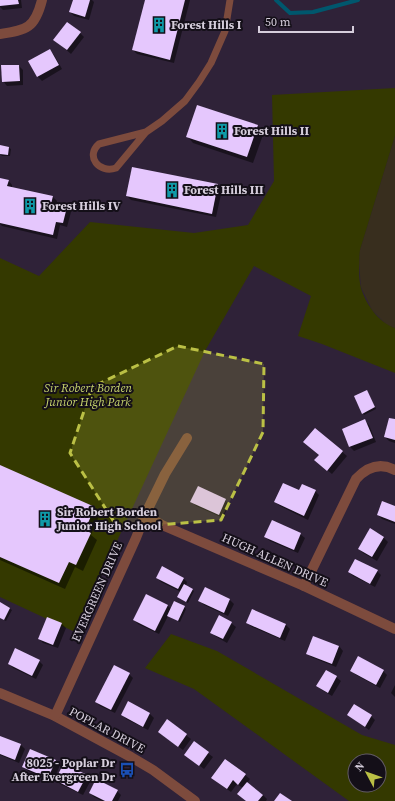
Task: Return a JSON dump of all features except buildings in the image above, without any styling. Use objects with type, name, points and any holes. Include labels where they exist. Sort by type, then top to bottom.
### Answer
[{"type":"street","points":[[0,34],[18,31],[29,26],[36,18],[42,0]]},
{"type":"street","name":"EVERGREEN DRIVE","points":[[54,716],[145,515],[165,474],[187,438]]},
{"type":"street","points":[[304,586],[356,479],[372,467],[385,466],[395,470]]},
{"type":"street","name":"HUGH ALLEN DRIVE","points":[[145,515],[162,525],[304,586],[395,629]]},
{"type":"street","name":"POPLAR DRIVE","points":[[0,693],[54,716],[142,763],[195,801]]},
{"type":"lane","points":[[146,132],[99,144],[93,152],[93,157],[100,167],[104,169],[111,170],[116,168],[146,132],[162,121],[185,101],[211,63],[224,31],[230,0]]},
{"type":"highlighted area","points":[[178,346],[264,364],[263,432],[221,520],[118,528],[70,453],[92,387]]},
{"type":"shaded area","points":[[395,136],[395,328],[387,325],[372,310],[361,287],[359,263],[360,250]]},
{"type":"green space","name":"Sir Robert Borden Junior High Park","points":[[395,88],[395,136],[360,250],[359,279],[361,288],[369,306],[378,317],[395,328],[395,373],[298,336],[311,296],[254,266],[205,351],[75,632],[0,597],[0,258],[39,276],[90,222],[194,233],[248,225],[274,181],[272,95]]},
{"type":"green space","points":[[171,634],[217,651],[362,735],[395,745],[395,801],[349,801],[194,689],[145,668]]},
{"type":"waterway","points":[[276,0],[290,13],[313,12],[358,0]]},
{"type":"place","name":"Forest Hills I","points":[[159,25]]},
{"type":"place","name":"Forest Hills II","points":[[222,131]]},
{"type":"place","name":"Forest Hills III","points":[[172,190]]},
{"type":"place","name":"Forest Hills IV","points":[[30,206]]},
{"type":"place","name":"Sir Robert Borden Junior High School","points":[[45,519]]},
{"type":"place","name":"8025 - Poplar Dr After Evergreen Dr","points":[[127,770]]}]
